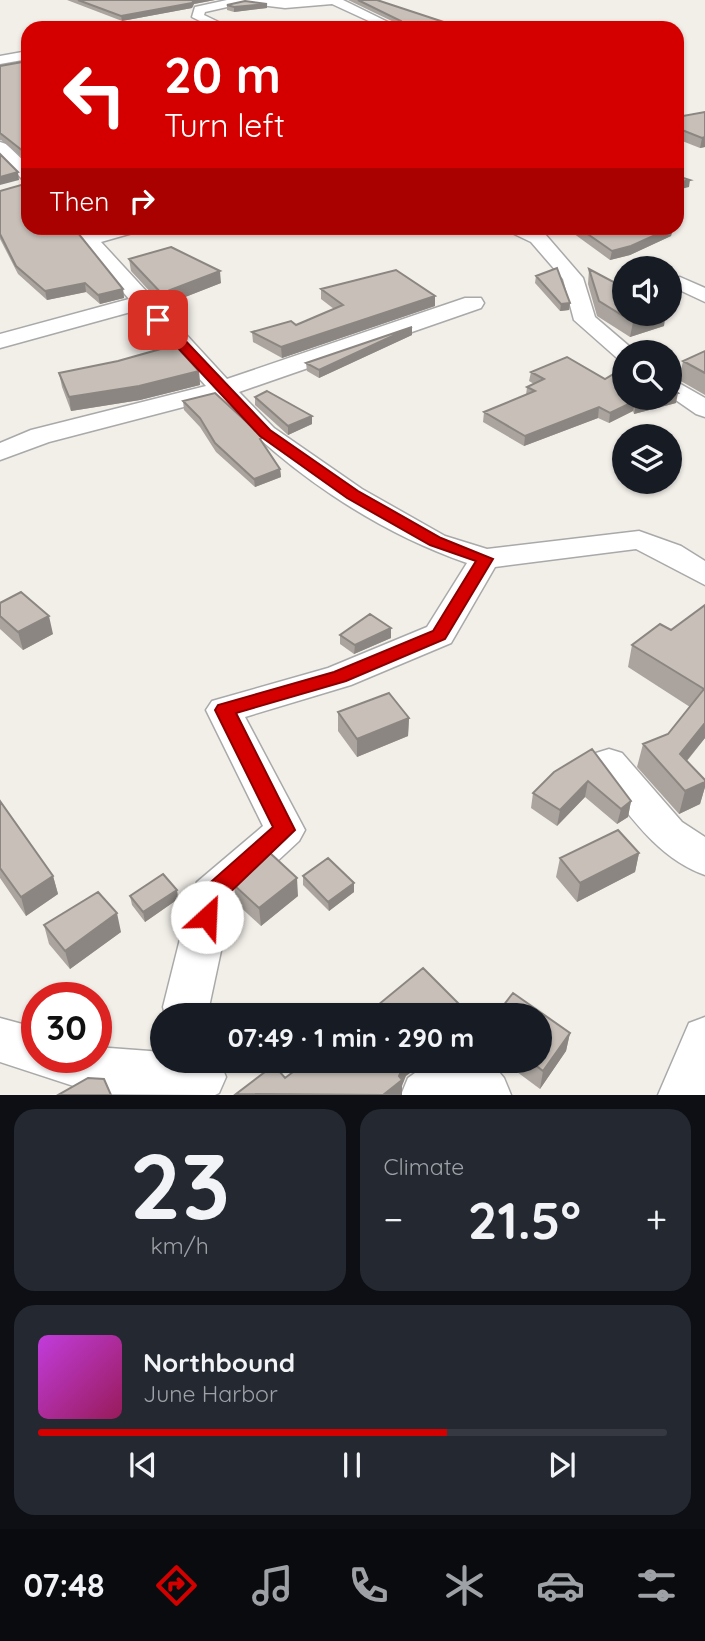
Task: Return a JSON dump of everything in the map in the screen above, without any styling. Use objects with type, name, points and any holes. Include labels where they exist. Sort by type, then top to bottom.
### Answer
[{"type":"street","points":[[208,21],[198,17],[199,10],[242,0]]},
{"type":"street","points":[[248,0],[285,5],[334,0],[379,21]]},
{"type":"street","points":[[0,60],[21,56]]},
{"type":"street","points":[[0,147],[21,177]]},
{"type":"street","points":[[87,235],[143,302],[265,433],[352,495],[435,542],[485,559],[639,540],[670,553],[705,575]]},
{"type":"street","points":[[532,235],[538,238],[573,278],[585,320],[612,342]]},
{"type":"street","points":[[682,284],[705,296]]},
{"type":"street","points":[[0,341],[143,302]]},
{"type":"street","points":[[0,452],[40,436],[223,389],[473,303]]},
{"type":"street","points":[[682,393],[705,409]]},
{"type":"street","points":[[187,1003],[212,895],[285,830],[224,710],[340,677],[439,635],[485,559]]},
{"type":"street","points":[[609,763],[668,833],[705,858]]},
{"type":"street","points":[[682,1095],[705,1039]]},
{"type":"street","points":[[0,1040],[21,1046]]},
{"type":"street","points":[[425,1095],[464,1067],[487,1095]]},
{"type":"street","points":[[112,1072],[204,1078]]},
{"type":"building","points":[[78,0],[194,0],[192,3],[121,16]]},
{"type":"building","points":[[358,0],[377,0],[441,21],[401,21]]},
{"type":"building","points":[[245,1],[267,4],[234,7],[227,5]]},
{"type":"building","points":[[21,62],[21,150],[0,133],[0,66]]},
{"type":"building","points":[[705,112],[705,137],[684,131],[684,116]]},
{"type":"building","points":[[0,154],[18,172],[0,177]]},
{"type":"building","points":[[21,185],[21,235],[80,235],[123,289],[98,295],[85,283],[45,291],[16,266],[0,234],[0,191]]},
{"type":"building","points":[[589,235],[655,235],[631,246],[612,251]]},
{"type":"building","points":[[171,247],[220,271],[170,290],[174,293],[164,296],[129,259]]},
{"type":"building","points":[[557,268],[570,303],[561,304],[536,276]]},
{"type":"building","points":[[589,269],[612,281],[612,309],[599,301]]},
{"type":"building","points":[[396,270],[435,296],[281,347],[252,332],[291,321],[296,325],[343,305],[321,289]]},
{"type":"building","points":[[412,327],[319,370],[306,363]]},
{"type":"building","points":[[175,345],[199,371],[139,386],[69,397],[59,373],[118,361]]},
{"type":"building","points":[[705,351],[705,373],[683,361]]},
{"type":"building","points":[[567,357],[605,379],[612,375],[612,410],[616,410],[610,413],[599,407],[525,436],[484,412],[535,391],[527,387],[544,379],[531,372]]},
{"type":"building","points":[[267,391],[312,416],[288,426],[255,397]]},
{"type":"building","points":[[215,393],[263,437],[260,439],[280,469],[254,479],[215,443],[200,418],[183,401]]},
{"type":"building","points":[[21,592],[49,616],[18,632],[0,616],[0,603]]},
{"type":"building","points":[[705,605],[705,723],[680,754],[705,782],[685,791],[643,744],[668,734],[704,689],[632,645],[660,624],[671,630]]},
{"type":"building","points":[[370,614],[391,628],[355,645],[340,635]]},
{"type":"building","points":[[389,693],[409,718],[357,739],[338,712]]},
{"type":"building","points":[[592,749],[631,801],[621,809],[588,781],[560,810],[533,793],[554,772]]},
{"type":"building","points":[[0,801],[53,876],[21,897],[0,868]]},
{"type":"building","points":[[618,830],[639,853],[580,883],[560,858]]},
{"type":"building","points":[[270,853],[297,878],[259,908],[234,885]]},
{"type":"building","points":[[328,858],[354,883],[328,902],[303,876]]},
{"type":"building","points":[[163,874],[177,890],[143,912],[130,896]]},
{"type":"building","points":[[98,892],[117,913],[65,951],[44,925]]},
{"type":"building","points":[[423,968],[458,1003],[380,1003]]},
{"type":"building","points":[[513,993],[527,1003],[505,1003]]},
{"type":"building","points":[[552,1020],[570,1033],[552,1058]]},
{"type":"building","points":[[264,1073],[281,1073],[285,1078],[292,1073],[400,1073],[402,1080],[383,1095],[236,1094]]},
{"type":"building","points":[[88,1078],[104,1079],[111,1095],[58,1095]]},
{"type":"route","points":[[158,320],[265,433],[352,495],[435,542],[485,559],[439,635],[340,677],[224,710],[285,830],[212,895],[207,917]]}]
